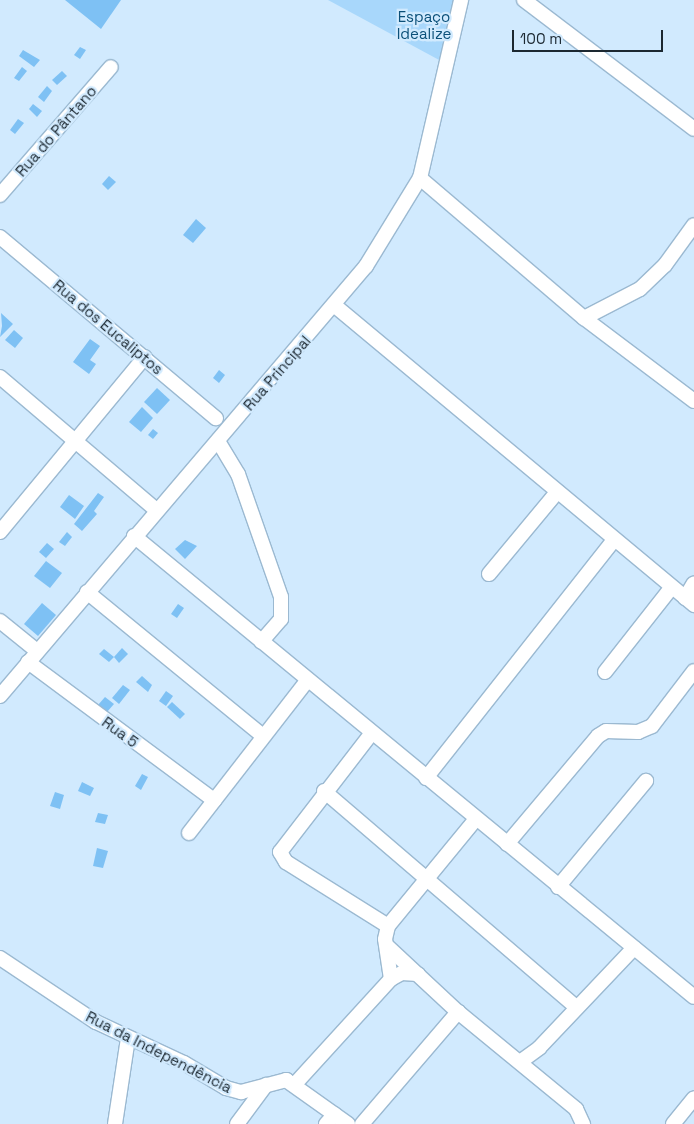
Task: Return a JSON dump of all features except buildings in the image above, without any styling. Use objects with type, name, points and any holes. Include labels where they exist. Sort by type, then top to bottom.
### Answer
[{"type":"street","name":"Rua Principal","points":[[0,696],[156,510],[237,419],[366,266],[420,178],[461,0]]},
{"type":"street","points":[[524,0],[693,127]]},
{"type":"street","name":"Rua do Pântano","points":[[0,195],[111,67]]},
{"type":"street","points":[[420,178],[584,318],[694,401]]},
{"type":"street","points":[[584,318],[640,289],[665,265],[694,225]]},
{"type":"street","name":"Rua dos Eucaliptos","points":[[0,236],[216,418]]},
{"type":"street","points":[[334,305],[690,602],[694,582]]},
{"type":"street","points":[[0,532],[145,357]]},
{"type":"street","points":[[0,377],[156,510]]},
{"type":"street","points":[[237,419],[216,418],[220,438],[238,474],[281,597],[281,619],[261,642]]},
{"type":"street","points":[[489,574],[557,492]]},
{"type":"street","points":[[134,536],[371,734],[694,997]]},
{"type":"street","points":[[426,778],[614,540]]},
{"type":"street","points":[[605,672],[672,587]]},
{"type":"street","points":[[87,592],[262,735]]},
{"type":"street","name":"Rua 5","points":[[0,621],[33,657],[214,800]]},
{"type":"street","points":[[507,844],[598,736],[606,731],[638,732],[652,726],[694,671]]},
{"type":"street","points":[[189,832],[262,735],[307,681]]},
{"type":"street","points":[[371,734],[281,847],[281,857],[388,926]]},
{"type":"street","points":[[558,886],[646,781]]},
{"type":"street","points":[[324,791],[429,877],[576,1007]]},
{"type":"street","points":[[391,979],[388,926],[476,820]]},
{"type":"street","points":[[388,947],[458,1012],[576,1109],[584,1124]]},
{"type":"street","points":[[520,1062],[539,1048],[634,948]]},
{"type":"street","name":"Rua da Independência","points":[[0,958],[96,1022],[234,1092],[266,1085],[278,1080],[295,1084]]},
{"type":"street","points":[[348,1124],[331,1119],[295,1084],[391,979],[402,973],[418,974]]},
{"type":"street","points":[[362,1124],[458,1012]]},
{"type":"street","points":[[115,1124],[128,1038]]},
{"type":"street","points":[[535,1074],[539,1048]]},
{"type":"street","points":[[237,1124],[266,1085]]},
{"type":"street","points":[[673,1124],[694,1098]]},
{"type":"green space","name":"Espaço Idealize","points":[[328,0],[454,0],[441,61]]}]
